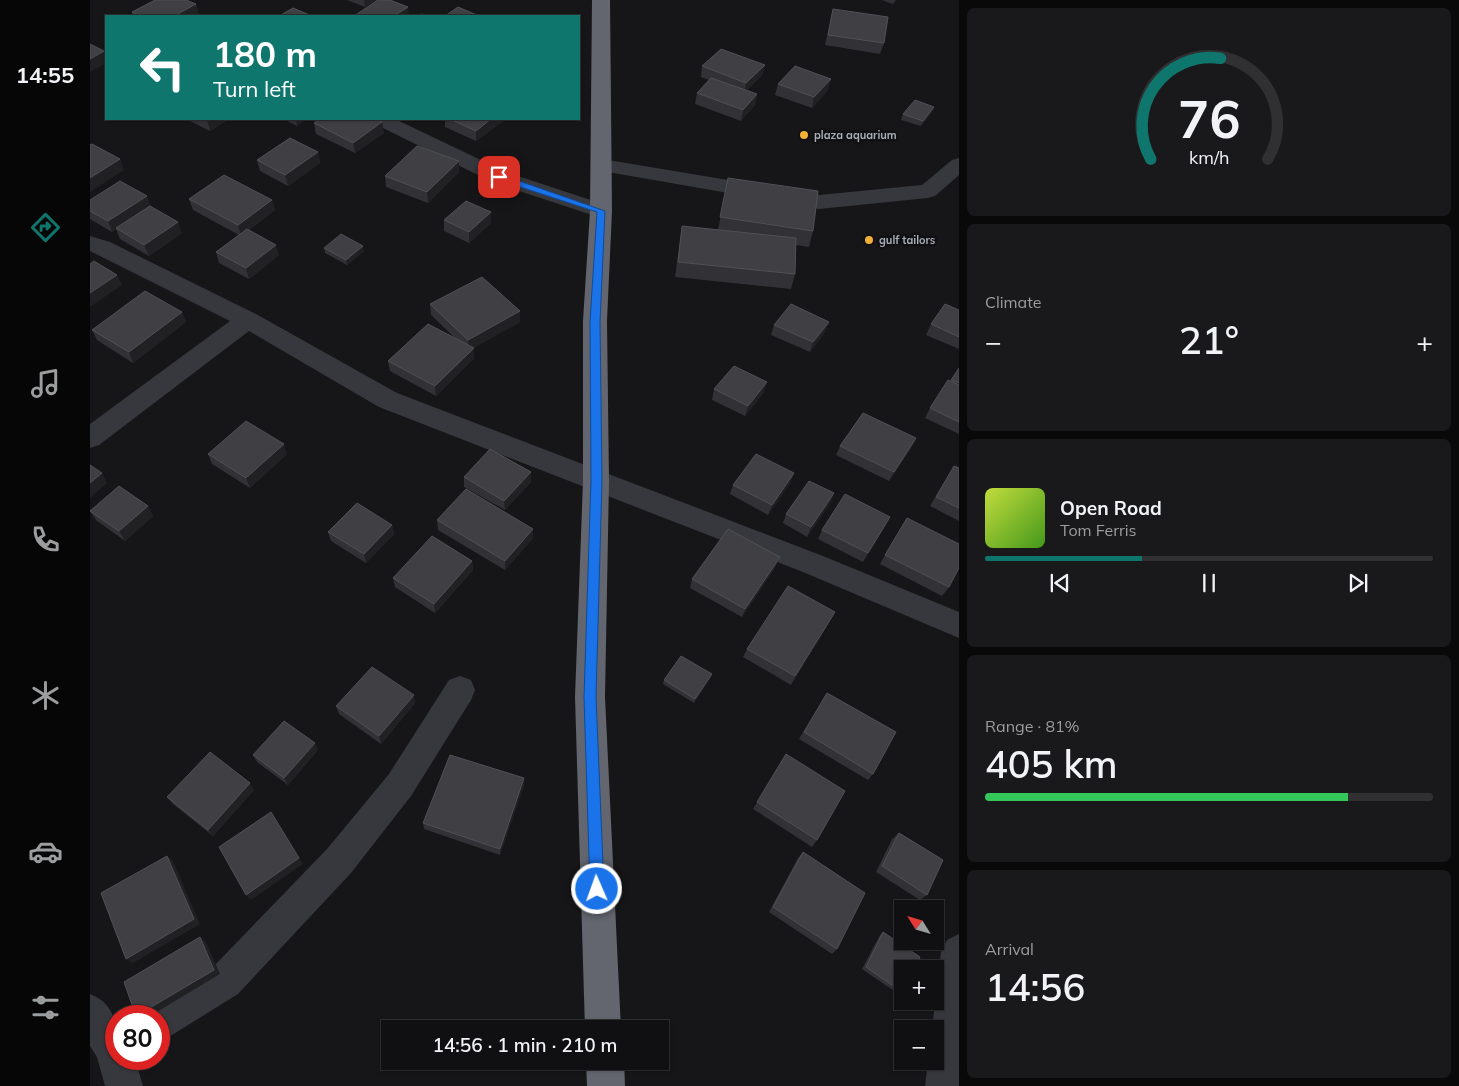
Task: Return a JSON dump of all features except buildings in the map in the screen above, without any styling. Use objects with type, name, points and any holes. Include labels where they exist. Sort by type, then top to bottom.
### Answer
[{"type":"highway","points":[[601,0],[602,165],[595,322],[596,480],[590,697],[603,1020]]},
{"type":"highway","points":[[605,1070],[606,1086]]},
{"type":"street","points":[[382,120],[499,177],[601,211]]},
{"type":"street","points":[[602,165],[819,202],[928,191],[959,164]]},
{"type":"street","points":[[90,243],[102,247],[248,320],[388,400],[813,564],[959,625]]},
{"type":"street","points":[[90,438],[248,320]]},
{"type":"street","points":[[170,1015],[225,981],[339,861],[400,786],[460,690]]},
{"type":"street","points":[[944,1086],[959,952]]},
{"type":"street","points":[[90,1012],[105,1034]]},
{"type":"street","points":[[120,1070],[124,1086]]},
{"type":"place","name":"plaza aquarium","points":[[804,135]]},
{"type":"place","name":"gulf tailors","points":[[869,240]]},
{"type":"route","points":[[499,177],[601,211],[595,322],[596,480],[590,697],[597,889]]}]
